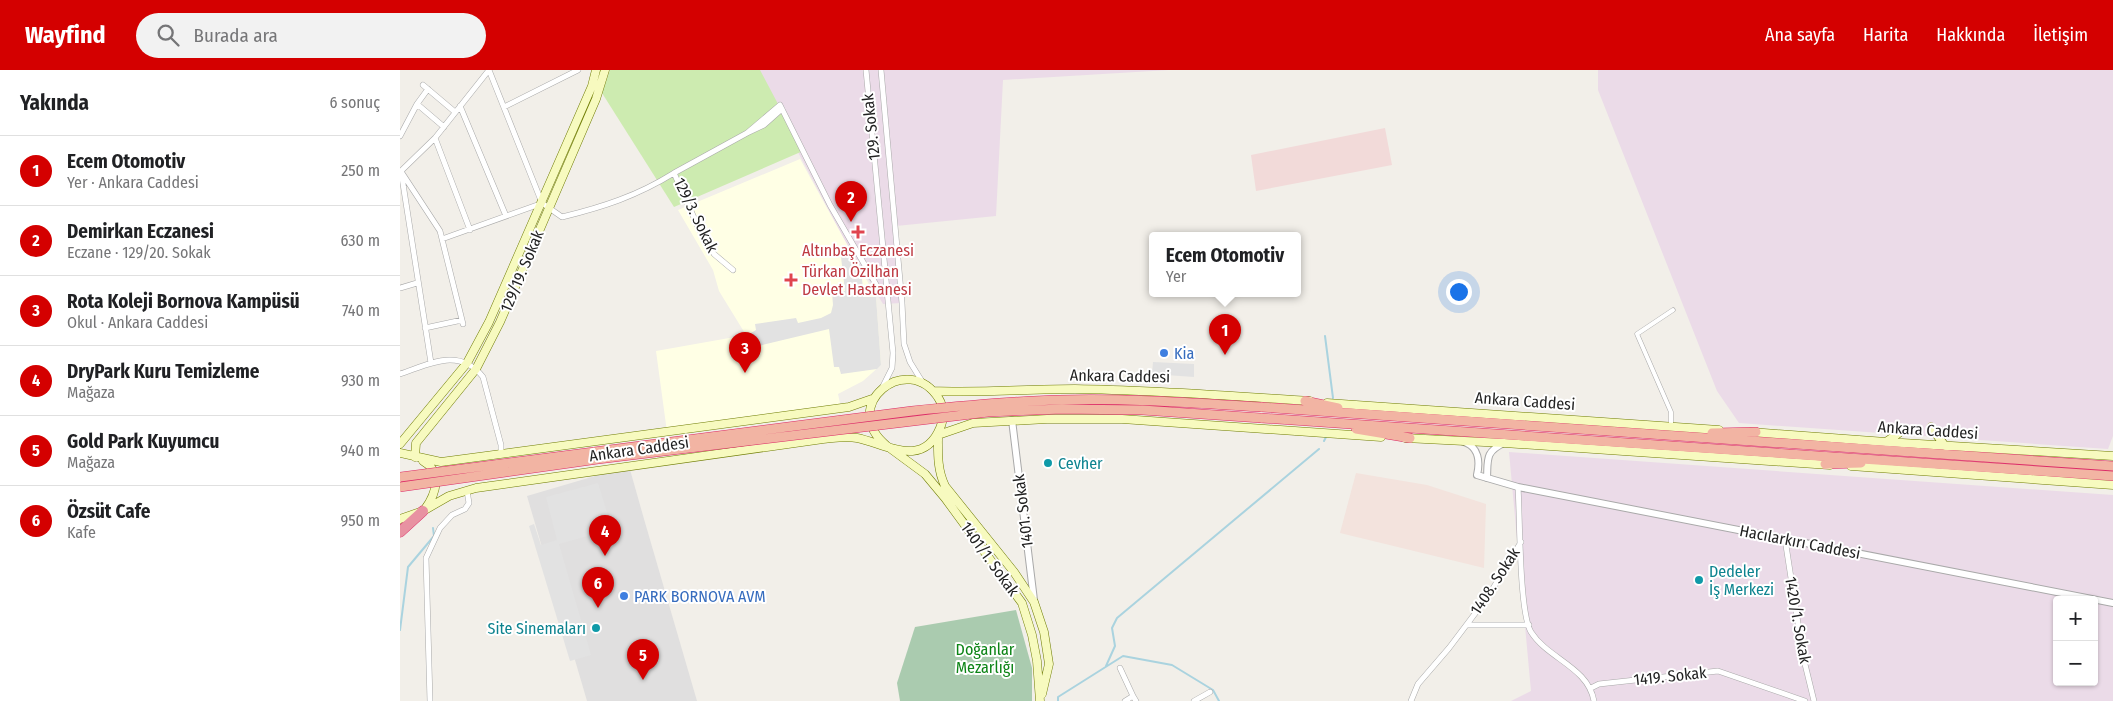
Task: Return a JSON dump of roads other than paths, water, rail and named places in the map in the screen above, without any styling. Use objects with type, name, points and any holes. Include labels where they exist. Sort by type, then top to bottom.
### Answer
[{"type":"highway","name":"Ankara Caddesi","points":[[400,477],[912,411],[989,403],[1061,400],[1143,400],[1261,407],[2113,466]]},
{"type":"highway","points":[[1305,401],[1367,414]]},
{"type":"highway","name":"Ankara Caddesi","points":[[400,487],[608,458],[988,412],[1062,409],[1142,410],[2113,476]]},
{"type":"highway","points":[[1311,421],[1410,438]]},
{"type":"highway","points":[[1654,434],[1756,432]]},
{"type":"highway","points":[[1824,464],[1913,462]]},
{"type":"highway","points":[[400,532],[423,511]]},
{"type":"main road","name":"129/19. Sokak","points":[[400,444],[467,363],[500,301],[592,86],[596,70]]},
{"type":"main road","name":"129/19. Sokak","points":[[416,457],[416,443],[476,369],[500,322],[596,99],[605,70]]},
{"type":"main road","name":"Ankara Caddesi","points":[[400,453],[437,463],[849,407],[872,399],[888,384],[902,380],[914,380],[924,383]]},
{"type":"main road","points":[[924,383],[934,391],[940,402],[943,415],[938,435]]},
{"type":"main road","name":"Ankara Caddesi","points":[[934,391],[975,393],[1153,390],[1886,442],[2113,456]]},
{"type":"main road","points":[[872,399],[870,413],[874,431],[887,446]]},
{"type":"main road","name":"Ankara Caddesi","points":[[400,519],[423,511],[449,496],[468,491],[622,466],[823,438],[856,438],[887,446],[901,452],[916,451],[931,443],[938,435],[973,423],[1012,420],[1122,419],[1410,438],[1504,442],[2113,486]]},
{"type":"main road","points":[[1931,427],[1945,446]]},
{"type":"main road","points":[[1886,442],[1899,433]]},
{"type":"main road","name":"1401/1. Sokak","points":[[938,435],[938,463],[940,475],[945,486],[1014,572],[1034,602],[1044,632],[1049,664],[1040,701]]},
{"type":"main road","name":"1401/1. Sokak","points":[[887,446],[925,474],[945,498],[1022,603],[1032,635],[1037,661],[1040,701]]},
{"type":"main road","points":[[416,457],[428,464],[435,476],[436,491],[423,511]]},
{"type":"street","points":[[400,170],[435,138],[489,70],[542,203],[562,217],[596,209],[648,189],[674,173]]},
{"type":"street","points":[[504,107],[578,70]]},
{"type":"street","name":"129. Sokak","points":[[866,70],[888,292],[892,358],[890,375],[881,390]]},
{"type":"street","name":"129. Sokak","points":[[881,70],[906,354],[924,383]]},
{"type":"street","points":[[400,136],[425,87],[456,112]]},
{"type":"street","points":[[417,104],[444,127]]},
{"type":"street","points":[[460,106],[506,216]]},
{"type":"street","name":"129/3. Sokak","points":[[733,270],[714,254],[700,231],[674,173],[747,133],[781,107],[844,229],[881,293],[888,292]]},
{"type":"street","points":[[435,138],[470,230]]},
{"type":"street","points":[[400,170],[440,232],[463,322],[425,328]]},
{"type":"street","points":[[400,170],[431,363]]},
{"type":"street","points":[[442,239],[542,203]]},
{"type":"street","points":[[400,288],[417,283]]},
{"type":"street","points":[[888,292],[901,290]]},
{"type":"street","points":[[1671,426],[1671,412],[1637,334],[1673,310]]},
{"type":"street","points":[[400,374],[431,363],[451,359],[467,363],[476,369],[483,377],[502,454]]},
{"type":"street","name":"1401. Sokak","points":[[1012,420],[1034,602]]},
{"type":"street","name":"Hacılarkırı Caddesi","points":[[1458,440],[1472,444],[1478,460],[1477,476],[1518,487],[2113,603]]},
{"type":"street","points":[[1487,478],[1489,452],[1504,442]]},
{"type":"street","name":"1408. Sokak","points":[[1467,624],[1528,625],[1524,611],[1518,487]]},
{"type":"street","points":[[430,701],[426,558],[440,528],[452,515],[465,509],[469,503],[468,491]]},
{"type":"street","name":"1420/1. Sokak","points":[[1785,539],[1803,656],[1814,701]]},
{"type":"street","name":"1408. Sokak","points":[[1467,624],[1489,595],[1521,541]]},
{"type":"street","points":[[1411,701],[1418,684],[1467,624]]},
{"type":"street","points":[[1528,625],[1530,631],[1544,647],[1571,667],[1591,688],[1594,701]]},
{"type":"street","points":[[1120,668],[1135,699],[1125,701]]},
{"type":"street","name":"1419. Sokak","points":[[1591,688],[1599,684],[1718,671],[1805,701]]},
{"type":"street","points":[[1194,701],[1210,692]]},
{"type":"waterway","points":[[1325,336],[1333,398]]},
{"type":"waterway","points":[[1324,441],[1326,437]]},
{"type":"waterway","points":[[1106,666],[1115,646],[1112,628],[1117,618],[1319,449]]},
{"type":"waterway","points":[[400,630],[408,567],[434,536],[433,528]]},
{"type":"waterway","points":[[1058,701],[1058,697],[1123,656],[1172,665],[1213,690],[1219,701]]},
{"type":"place","name":"Demirkan Eczanesi","points":[[851,222]]},
{"type":"place","name":"Altınbaş Eczanesi","points":[[858,232]]},
{"type":"place","name":"Türkan Özilhan Devlet Hastanesi","points":[[791,280]]},
{"type":"place","name":"Kia","points":[[1164,353]]},
{"type":"place","name":"Ecem Otomotiv","points":[[1225,355]]},
{"type":"place","name":"Rota Koleji Bornova Kampüsü","points":[[745,373]]},
{"type":"place","name":"Cevher","points":[[1048,463]]},
{"type":"place","name":"DryPark Kuru Temizleme","points":[[605,556]]},
{"type":"place","name":"Dedeler İş Merkezi","points":[[1699,580]]},
{"type":"place","name":"PARK BORNOVA AVM","points":[[624,596]]},
{"type":"place","name":"Özsüt Cafe","points":[[598,608]]},
{"type":"place","name":"Site Sinemaları","points":[[596,628]]},
{"type":"place","name":"Gold Park Kuyumcu","points":[[643,680]]},
{"type":"park label","name":"Doğanlar Mezarlığı","points":[[985,658]]}]
